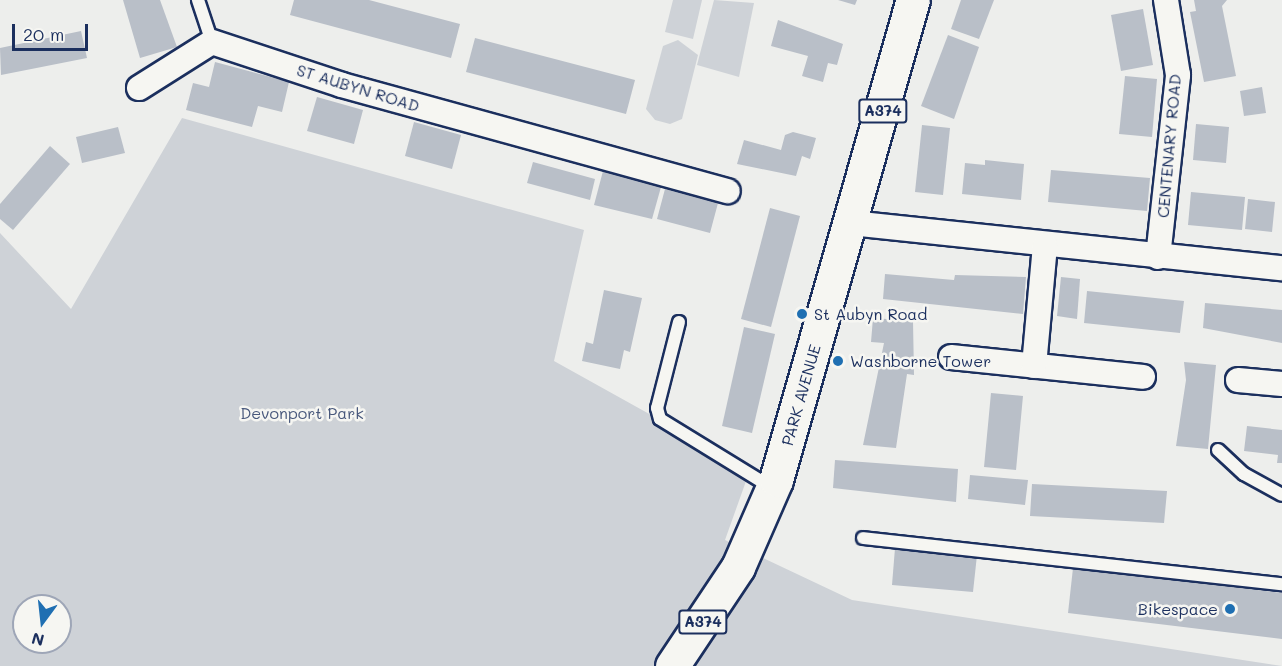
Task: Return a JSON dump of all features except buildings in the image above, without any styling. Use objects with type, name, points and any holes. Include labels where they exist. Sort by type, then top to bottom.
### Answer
[{"type":"main road","name":"PARK AVENUE","points":[[672,666],[738,567],[773,488],[913,0]]},
{"type":"street","name":"CENTENARY ROAD","points":[[1158,257],[1178,75],[1167,0]]},
{"type":"street","points":[[139,88],[212,42]]},
{"type":"street","name":"ST AUBYN ROAD","points":[[212,42],[342,85],[728,191]]},
{"type":"street","points":[[851,222],[1045,246],[1282,268]]},
{"type":"street","points":[[1034,366],[1045,246]]},
{"type":"street","points":[[951,357],[1143,377]]},
{"type":"street","points":[[1238,380],[1282,384]]},
{"type":"lane","points":[[198,0],[212,42]]},
{"type":"lane","points":[[680,322],[657,408],[660,419],[773,488]]},
{"type":"lane","points":[[1218,450],[1244,474],[1282,495]]},
{"type":"lane","points":[[863,538],[1282,584]]},
{"type":"green space","points":[[673,0],[702,0],[693,39],[665,32]]},
{"type":"green space","points":[[714,0],[754,3],[739,77],[697,65]]},
{"type":"green space","points":[[678,40],[698,55],[682,119],[670,124],[655,120],[646,109],[663,46]]},
{"type":"green space","name":"Devonport Park","points":[[182,118],[584,230],[554,361],[750,470],[725,540],[852,600],[1282,666],[0,666],[0,233],[71,309]]},
{"type":"place","name":"St Aubyn Road","points":[[802,314]]},
{"type":"place","name":"Washborne Tower","points":[[838,361]]},
{"type":"place","name":"Bikespace","points":[[1230,609]]}]
